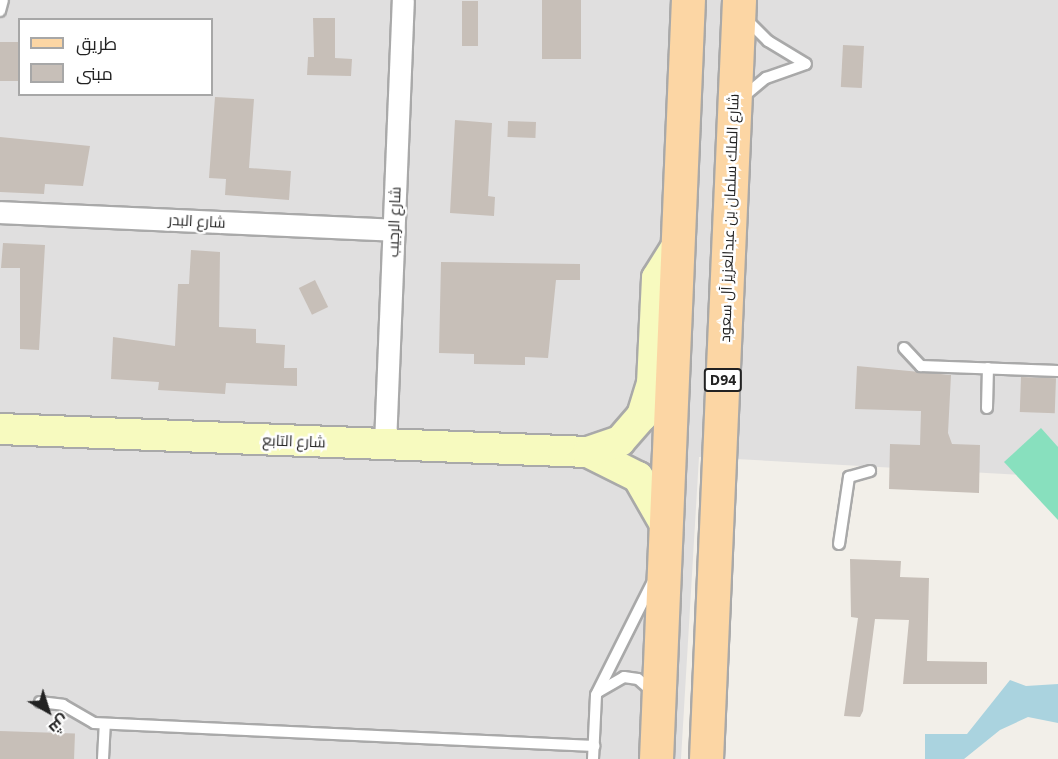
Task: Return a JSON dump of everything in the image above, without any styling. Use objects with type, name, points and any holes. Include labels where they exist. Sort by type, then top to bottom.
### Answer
[{"type":"main road","points":[[656,759],[688,0]]},
{"type":"main road","name":"شارع الملك سلمان بن عبدالعزيز آل سعود","points":[[706,759],[738,5]]},
{"type":"street","name":"شارع الرجيب","points":[[385,444],[403,0]]},
{"type":"street","name":"شارع البدر","points":[[0,212],[394,230]]},
{"type":"street","name":"شارع التابع","points":[[0,429],[588,452],[620,441],[646,408],[657,278],[678,245]]},
{"type":"street","name":"شارع التابع","points":[[588,452],[638,477],[666,526]]},
{"type":"lane","points":[[734,106],[766,78],[806,64],[768,42],[738,5]]},
{"type":"lane","points":[[904,348],[921,366],[1058,371]]},
{"type":"lane","points":[[987,408],[988,368]]},
{"type":"lane","points":[[839,544],[849,477],[870,471]]},
{"type":"lane","points":[[593,759],[596,695],[664,559]]},
{"type":"lane","points":[[596,695],[608,682],[624,677],[650,687],[657,700]]},
{"type":"lane","points":[[40,702],[63,705],[86,721],[105,724],[594,746]]},
{"type":"lane","points":[[104,759],[105,724]]},
{"type":"shaded area","points":[[0,0],[1058,0],[1058,477],[699,457],[681,759],[0,759]]},
{"type":"green space","points":[[1041,428],[1058,447],[1058,520],[1004,462]]},
{"type":"water","points":[[1010,680],[1026,686],[1058,684],[1058,723],[1028,717],[1000,730],[964,759],[925,759],[925,734],[967,734]]},
{"type":"building","points":[[542,0],[581,0],[581,59],[542,59]]},
{"type":"building","points":[[462,1],[478,1],[478,46],[462,46]]},
{"type":"building","points":[[313,18],[335,18],[335,58],[352,59],[351,76],[307,75],[308,57],[314,57]]},
{"type":"building","points":[[0,42],[18,42],[18,81],[0,81]]},
{"type":"building","points":[[843,45],[864,46],[862,88],[841,87]]},
{"type":"building","points":[[215,97],[254,99],[249,168],[291,171],[289,200],[225,195],[226,179],[209,178]]},
{"type":"building","points":[[455,120],[492,123],[488,196],[495,197],[494,216],[450,213]]},
{"type":"building","points":[[508,121],[536,122],[535,138],[507,137]]},
{"type":"building","points":[[0,137],[90,146],[83,186],[45,184],[44,194],[0,192]]},
{"type":"building","points":[[3,243],[45,245],[39,350],[20,349],[20,268],[1,268]]},
{"type":"building","points":[[191,250],[220,252],[219,327],[256,329],[256,343],[285,345],[284,368],[297,368],[297,386],[226,383],[225,394],[158,390],[159,382],[111,379],[113,337],[175,346],[178,284],[189,284]]},
{"type":"building","points":[[441,262],[580,264],[580,280],[556,280],[548,358],[525,357],[525,365],[474,364],[474,354],[439,353]]},
{"type":"building","points":[[315,280],[328,307],[312,315],[299,288]]},
{"type":"building","points":[[857,366],[951,375],[948,433],[952,444],[980,445],[979,493],[889,489],[890,444],[920,445],[921,411],[855,409]]},
{"type":"building","points":[[1021,377],[1056,378],[1055,413],[1020,412]]},
{"type":"building","points":[[850,559],[901,561],[900,577],[929,578],[927,661],[987,662],[987,684],[903,684],[909,620],[875,619],[863,711],[860,717],[844,716],[858,618],[851,617]]},
{"type":"building","points":[[0,731],[75,734],[74,759],[0,759]]}]
